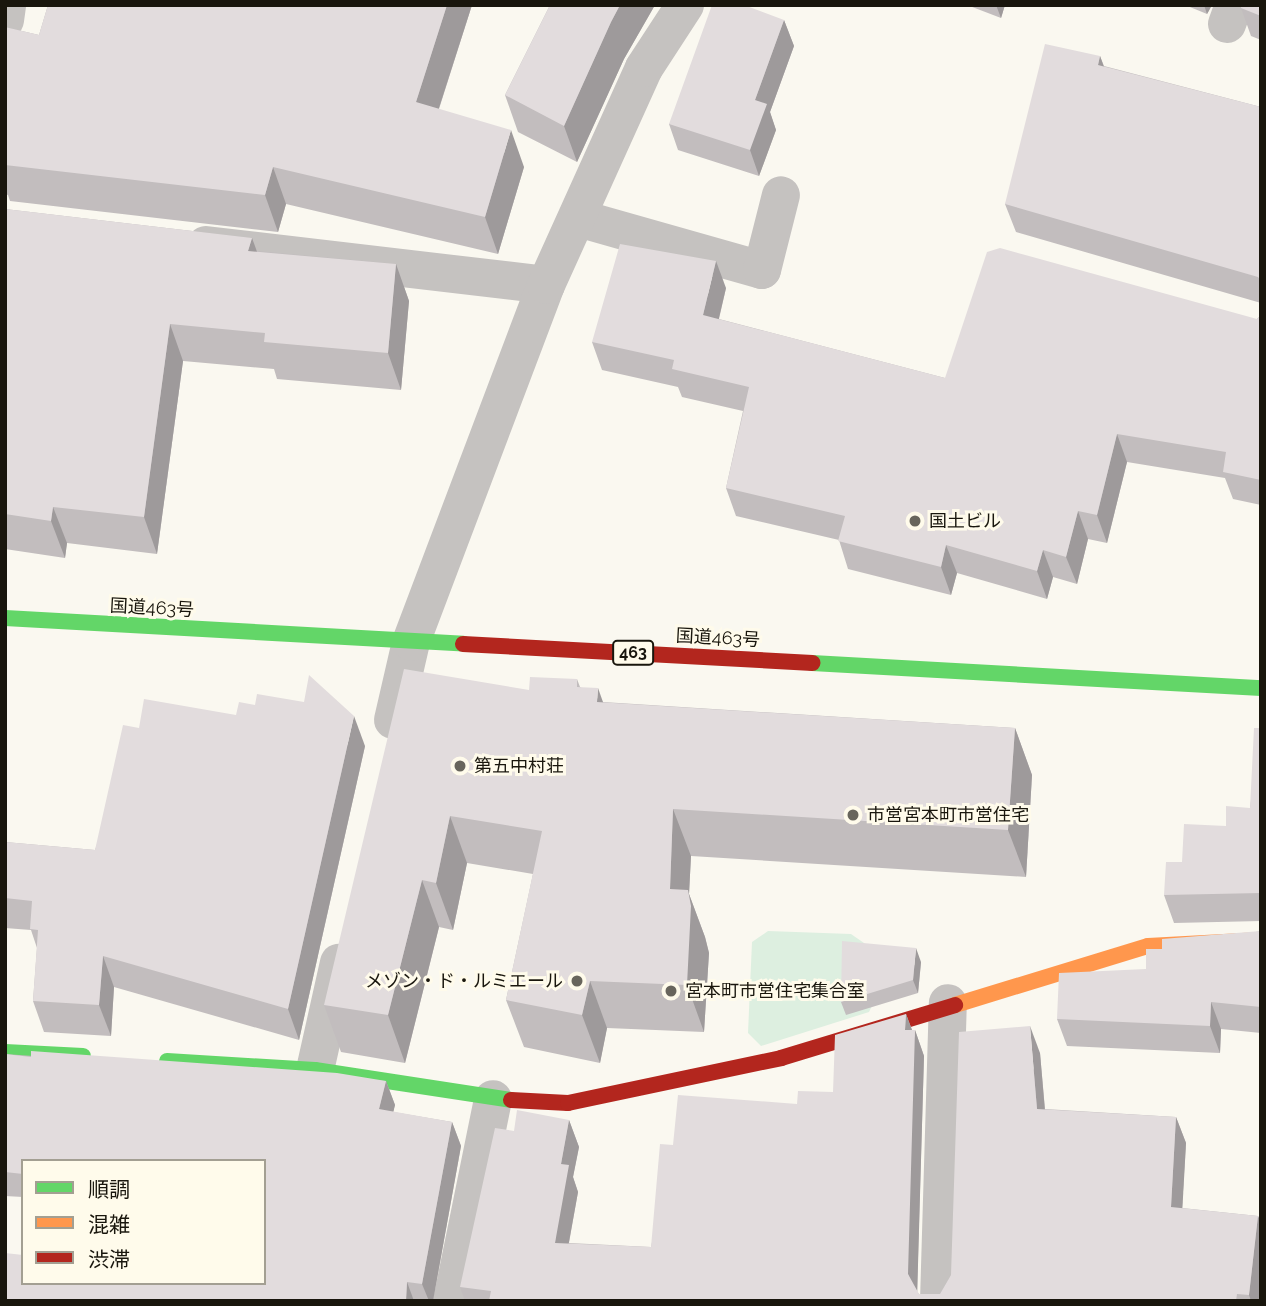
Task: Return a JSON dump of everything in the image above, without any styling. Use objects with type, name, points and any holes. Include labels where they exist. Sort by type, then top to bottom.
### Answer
[{"type":"main road","name":"国道463号","points":[[5,618],[1261,688]]},
{"type":"main road","points":[[153,1060],[315,1070],[493,1099],[568,1103],[781,1058],[948,1003],[1148,946],[1261,940]]},
{"type":"main road","points":[[5,1052],[99,1057]]},
{"type":"street","points":[[5,20],[8,5]]},
{"type":"street","points":[[384,762],[411,642],[546,285],[644,68],[685,5]]},
{"type":"street","points":[[578,218],[762,270],[781,195]]},
{"type":"street","points":[[168,241],[546,285]]},
{"type":"street","points":[[315,1070],[348,923]]},
{"type":"street","points":[[939,1301],[948,1003]]},
{"type":"street","points":[[452,1301],[493,1099]]},
{"type":"green space","points":[[768,931],[851,934],[864,943],[879,991],[869,1012],[761,1046],[748,1033],[752,942]]},
{"type":"building","points":[[48,5],[447,5],[416,102],[511,130],[485,217],[273,167],[265,195],[5,165],[5,27],[39,35]]},
{"type":"building","points":[[550,5],[620,5],[564,126],[505,95]]},
{"type":"building","points":[[712,5],[744,5],[784,20],[755,100],[767,104],[750,150],[669,124]]},
{"type":"building","points":[[1241,5],[1261,5],[1261,16],[1241,8]]},
{"type":"building","points":[[1045,44],[1100,56],[1098,65],[1261,107],[1261,281],[1258,277],[1005,204]]},
{"type":"building","points":[[5,209],[252,238],[248,251],[396,264],[388,353],[264,342],[265,333],[170,324],[144,517],[53,507],[51,521],[5,514]]},
{"type":"building","points":[[620,244],[716,261],[703,315],[945,378],[987,252],[1000,248],[1257,319],[1261,315],[1261,480],[1223,472],[1226,452],[1117,434],[1097,515],[1078,511],[1066,557],[1043,550],[1037,571],[946,545],[941,567],[838,541],[845,516],[726,488],[749,387],[672,369],[674,360],[592,342]]},
{"type":"building","points":[[404,669],[529,690],[530,677],[577,679],[577,687],[598,688],[597,702],[1015,728],[1008,830],[673,809],[670,889],[688,890],[691,906],[687,985],[590,981],[582,1015],[506,1000],[542,831],[450,816],[436,883],[422,880],[388,1015],[324,1005]]},
{"type":"building","points":[[309,675],[354,716],[288,1009],[103,956],[99,1005],[33,1001],[38,930],[30,929],[32,901],[5,898],[5,842],[95,850],[123,725],[139,728],[144,699],[236,715],[239,702],[255,705],[257,694],[304,702]]},
{"type":"building","points":[[1254,728],[1261,728],[1261,893],[1164,895],[1166,862],[1182,862],[1184,824],[1226,826],[1226,806],[1250,808]]},
{"type":"building","points":[[1261,931],[1261,1007],[1211,1002],[1210,1026],[1057,1019],[1059,973],[1146,969],[1146,949],[1162,949],[1162,939]]},
{"type":"building","points":[[842,941],[916,948],[913,980],[841,1002]]},
{"type":"building","points":[[906,1014],[905,1030],[915,1030],[908,1274],[919,1294],[940,1294],[951,1275],[959,1032],[1030,1026],[1037,1109],[1176,1117],[1171,1207],[1258,1216],[1249,1295],[1237,1294],[1236,1301],[489,1301],[491,1291],[460,1287],[495,1128],[514,1131],[517,1110],[569,1120],[561,1164],[569,1165],[555,1243],[651,1247],[660,1144],[673,1145],[678,1095],[797,1104],[798,1091],[833,1092],[835,1035]]},
{"type":"building","points":[[31,1051],[337,1073],[386,1081],[379,1109],[452,1122],[422,1284],[407,1282],[406,1301],[5,1301],[5,1253],[21,1255],[21,1285],[266,1285],[266,1159],[21,1159],[21,1174],[5,1172],[5,1054],[31,1057]]},
{"type":"traffic: fast","points":[[5,618],[463,644]]},
{"type":"traffic: fast","points":[[812,663],[1261,688]]},
{"type":"traffic: fast","points":[[5,1052],[83,1056]]},
{"type":"traffic: fast","points":[[167,1061],[315,1070],[511,1100]]},
{"type":"traffic: slow","points":[[955,1005],[1148,946],[1261,940]]},
{"type":"traffic: jam","points":[[463,644],[812,663]]},
{"type":"traffic: jam","points":[[511,1100],[568,1103],[781,1058],[955,1005]]},
{"type":"place","name":"国土ビル","points":[[915,521]]},
{"type":"place","name":"第五中村荘","points":[[460,766]]},
{"type":"place","name":"市営宮本町市営住宅","points":[[853,815]]},
{"type":"place","name":"メゾン・ド・ルミエール","points":[[577,981]]},
{"type":"place","name":"宮本町市営住宅集合室","points":[[671,991]]}]
